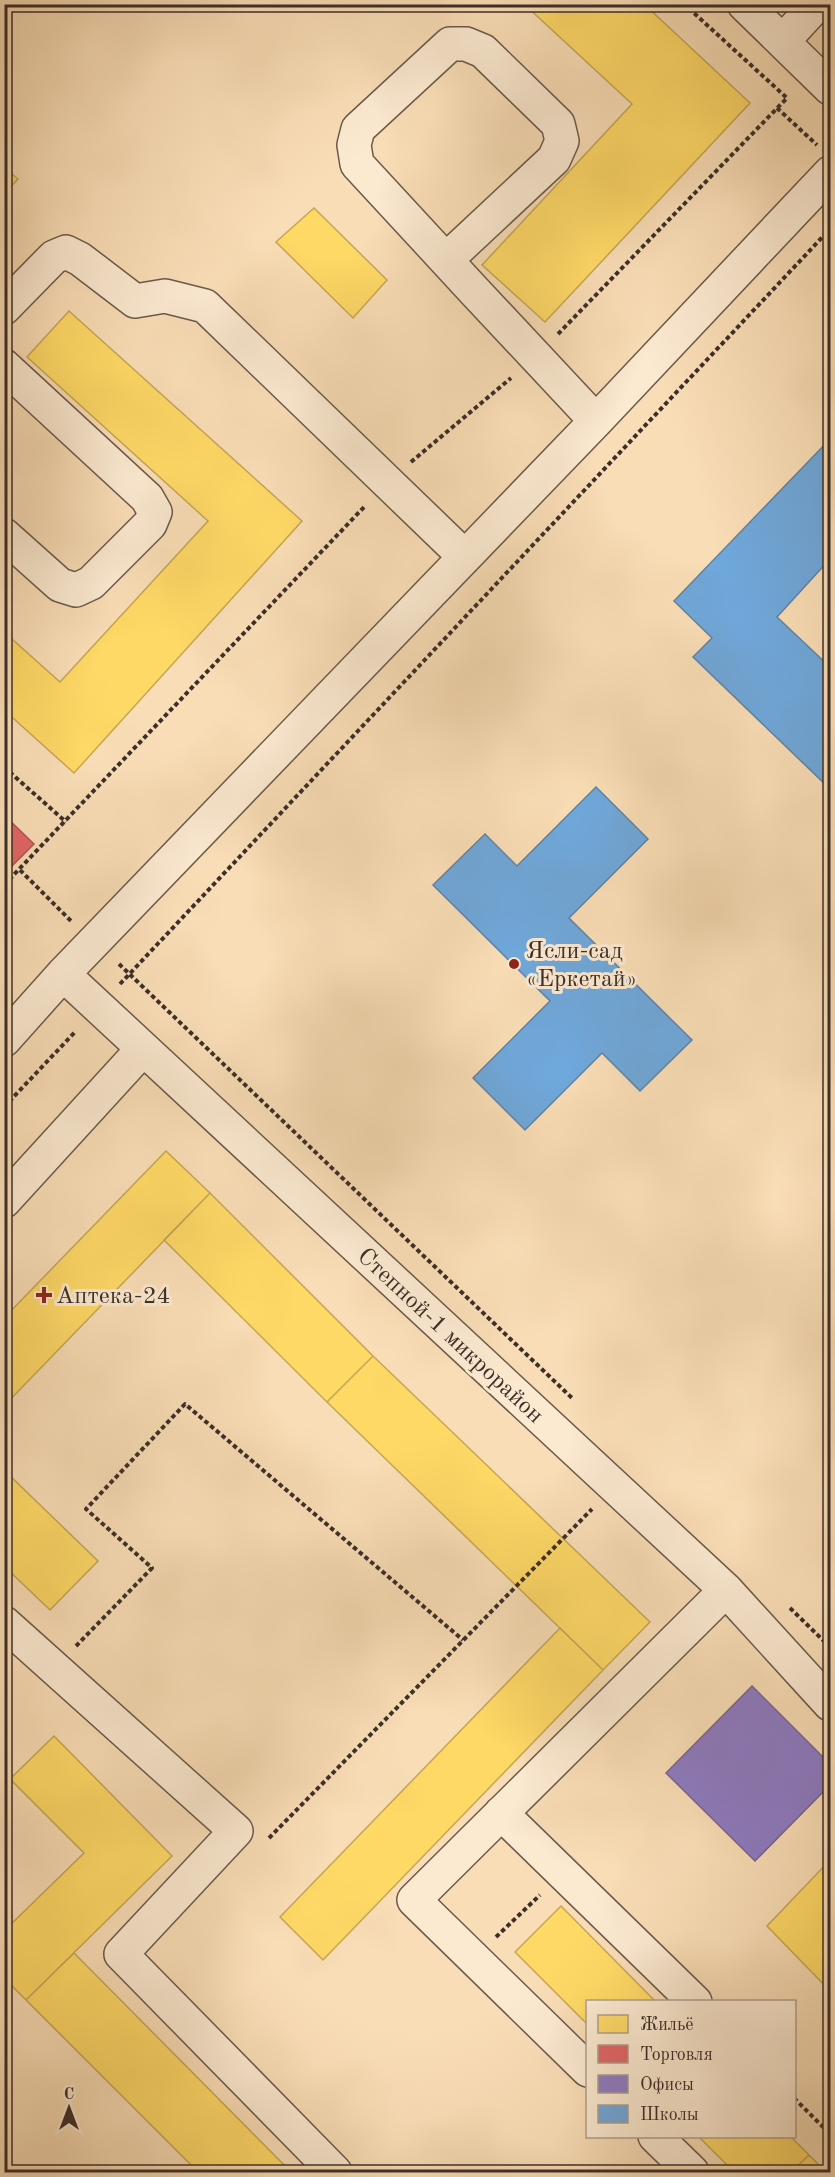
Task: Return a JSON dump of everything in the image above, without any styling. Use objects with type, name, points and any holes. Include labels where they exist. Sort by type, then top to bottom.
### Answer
[{"type":"street","points":[[744,4],[831,88]]},
{"type":"street","points":[[783,41],[817,4]]},
{"type":"street","points":[[446,260],[554,159],[562,141],[558,124],[483,51],[466,44],[450,44],[358,129],[354,145],[357,164],[446,260],[536,357],[596,421]]},
{"type":"street","points":[[4,1040],[93,942],[596,421],[827,162]]},
{"type":"street","points":[[4,308],[54,257],[66,252],[80,259],[135,301],[165,296],[205,306],[465,556]]},
{"type":"street","points":[[4,366],[147,498],[155,512],[150,524],[91,583],[76,590],[60,585],[4,535]]},
{"type":"street","name":"Степной-1 микрорайон","points":[[63,974],[726,1590],[831,1704]]},
{"type":"street","points":[[4,1202],[143,1050]]},
{"type":"street","points":[[586,2068],[414,1900],[726,1590]]},
{"type":"street","points":[[4,1623],[236,1831],[121,1954],[335,2172]]},
{"type":"street","points":[[501,1814],[694,2000]]},
{"type":"street","points":[[657,2138],[692,2172]]},
{"type":"path","points":[[4,885],[388,482],[536,357],[787,98],[684,4]]},
{"type":"path","points":[[777,108],[827,162]]},
{"type":"path","points":[[4,1107],[831,229]]},
{"type":"path","points":[[4,767],[66,822]]},
{"type":"path","points":[[20,870],[578,1404]]},
{"type":"path","points":[[54,1668],[152,1568],[86,1509],[185,1404],[463,1640]]},
{"type":"path","points":[[263,1843],[614,1486]]},
{"type":"path","points":[[786,1603],[831,1647]]},
{"type":"path","points":[[796,2099],[831,2134]]},
{"type":"path","points":[[4,2167],[11,2172]]},
{"type":"building: Жильё","points":[[524,4],[644,4],[750,103],[545,322],[482,265],[632,104]]},
{"type":"building: Жильё","points":[[4,167],[18,179],[4,194]]},
{"type":"building: Жильё","points":[[314,208],[387,280],[353,318],[276,242]]},
{"type":"building: Жильё","points":[[69,311],[302,521],[74,773],[4,710],[4,632],[60,682],[208,521],[27,357]]},
{"type":"building: Жильё","points":[[166,1151],[210,1193],[4,1406],[4,1318]]},
{"type":"building: Жильё","points":[[210,1193],[373,1356],[327,1402],[164,1240]]},
{"type":"building: Жильё","points":[[373,1356],[650,1622],[603,1670],[327,1402]]},
{"type":"building: Жильё","points":[[4,1470],[98,1561],[50,1610],[4,1566]]},
{"type":"building: Жильё","points":[[560,1628],[603,1670],[323,1960],[280,1917]]},
{"type":"building: Жильё","points":[[54,1736],[172,1856],[26,2000],[4,1978],[4,1931],[84,1853],[10,1779]]},
{"type":"building: Жильё","points":[[830,1860],[830,1991],[767,1926]]},
{"type":"building: Жильё","points":[[561,1906],[654,2000],[586,2000],[586,2023],[515,1952]]},
{"type":"building: Жильё","points":[[74,1953],[291,2172],[198,2172],[26,2000]]},
{"type":"building: Жильё","points":[[700,2138],[792,2138],[809,2155],[791,2172],[734,2172]]},
{"type":"building: Жильё","points":[[809,2155],[826,2172],[791,2172]]},
{"type":"building: Торговля","points":[[4,815],[34,844],[4,874]]},
{"type":"building: Офисы","points":[[752,1686],[830,1764],[830,1785],[755,1861],[666,1773]]},
{"type":"building: Школы","points":[[830,439],[830,559],[777,617],[830,667],[830,789],[693,657],[712,638],[674,601]]},
{"type":"building: Школы","points":[[596,787],[648,839],[569,918],[692,1040],[640,1091],[602,1053],[525,1130],[473,1078],[550,1001],[433,885],[485,834],[517,866]]},
{"type":"place","name":"Ясли-сад «Еркетай»","points":[[514,964]]},
{"type":"place","name":"Аптека-24","points":[[44,1295]]}]
